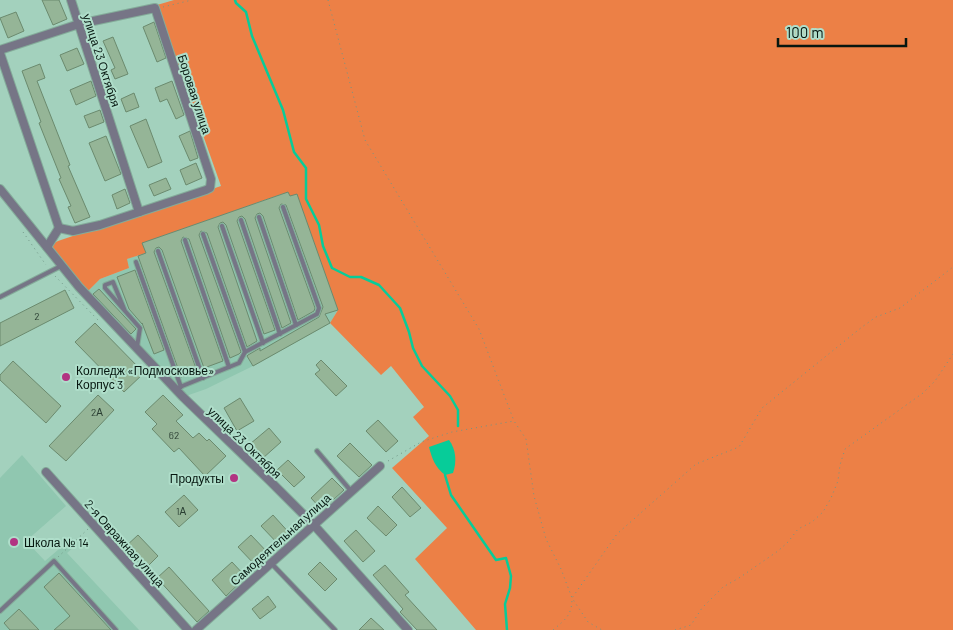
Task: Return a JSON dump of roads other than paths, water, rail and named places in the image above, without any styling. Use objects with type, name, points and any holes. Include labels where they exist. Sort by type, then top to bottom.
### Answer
[{"type":"street","name":"улица 23 Октября","points":[[71,0],[139,212]]},
{"type":"street","name":"Боровая улица","points":[[79,24],[155,8],[211,179],[210,188],[139,212]]},
{"type":"street","points":[[60,228],[0,52],[79,24]]},
{"type":"street","name":"улица 23 Октября","points":[[0,189],[79,287],[137,349],[313,524],[408,630]]},
{"type":"street","points":[[60,228],[73,231],[100,225],[139,212]]},
{"type":"street","points":[[47,247],[60,228]]},
{"type":"street","name":"Самодеятельная улица","points":[[196,630],[380,466]]},
{"type":"street","name":"2-я Овражная улица","points":[[46,472],[188,630]]},
{"type":"lane","points":[[136,262],[178,388],[239,363],[245,352],[317,314],[318,308],[283,207]]},
{"type":"lane","points":[[258,217],[296,325]]},
{"type":"lane","points":[[240,220],[280,334]]},
{"type":"lane","points":[[222,226],[263,343]]},
{"type":"lane","points":[[203,234],[245,352]]},
{"type":"lane","points":[[185,240],[229,367]]},
{"type":"lane","points":[[158,251],[203,378]]},
{"type":"lane","points":[[0,297],[61,266]]},
{"type":"lane","points":[[125,311],[114,283],[110,282],[105,285],[105,288],[125,311],[140,328],[137,349]]},
{"type":"lane","points":[[316,451],[351,491]]},
{"type":"lane","points":[[0,611],[54,561],[116,630]]},
{"type":"lane","points":[[270,563],[335,630]]},
{"type":"waterway","points":[[235,0],[246,12],[252,36],[283,110],[294,152],[306,168],[306,199],[319,225],[323,246],[332,268],[350,277],[361,277],[379,285],[400,308],[413,348],[422,366],[450,396],[458,410],[458,426]]},
{"type":"waterway","points":[[445,475],[451,495],[496,560],[506,558],[511,576],[510,588],[505,604],[507,630]]},
{"type":"place","name":"Колледж «Подмосковье» Корпус 3","points":[[66,377]]},
{"type":"place","name":"Продукты","points":[[234,478]]},
{"type":"place","name":"Школа № 14","points":[[14,542]]}]
